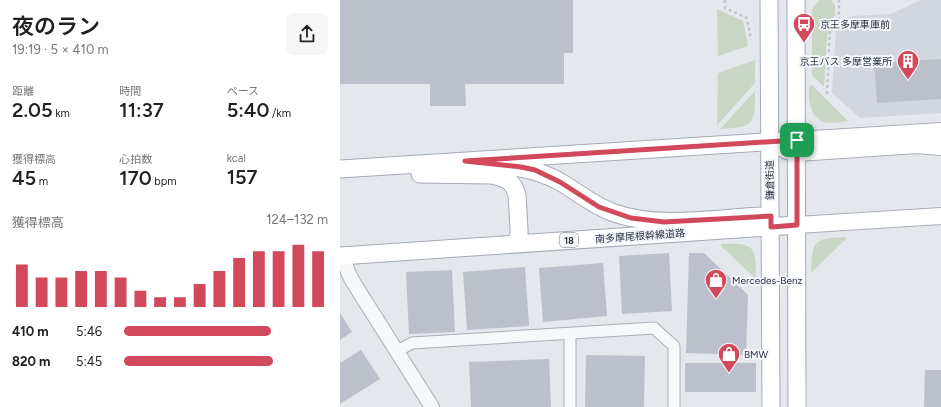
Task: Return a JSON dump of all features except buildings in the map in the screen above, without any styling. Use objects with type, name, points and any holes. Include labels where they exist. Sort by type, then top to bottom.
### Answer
[{"type":"main road","name":"鎌倉街道","points":[[769,0],[771,407]]},
{"type":"main road","points":[[796,0],[797,407]]},
{"type":"main road","points":[[797,146],[941,131]]},
{"type":"main road","points":[[340,170],[770,142],[797,146],[941,147]]},
{"type":"main road","points":[[465,161],[535,170],[560,182],[599,207],[631,218],[664,222],[771,221]]},
{"type":"main road","points":[[340,170],[385,175],[492,175],[500,177],[508,181],[514,187],[517,195],[519,229],[515,244]]},
{"type":"main road","name":"南多摩尾根幹線道路","points":[[342,256],[515,244],[771,221],[797,225],[941,216]]},
{"type":"street","points":[[342,256],[353,282],[432,407]]},
{"type":"street","points":[[397,351],[412,343],[654,328],[674,346],[674,407]]},
{"type":"street","points":[[570,334],[570,407]]},
{"type":"path","points":[[725,0],[725,8],[747,18],[751,40]]},
{"type":"path","points":[[827,94],[830,25],[839,18],[839,0]]},
{"type":"shaded area","name":"京王バス 多摩営業所","points":[[921,0],[941,0],[941,113],[860,118],[832,93],[836,29],[851,16],[891,14]]},
{"type":"green space","points":[[819,0],[831,0],[835,5],[835,16],[828,24],[824,87],[812,75],[812,9]]},
{"type":"green space","points":[[717,9],[743,21],[748,46],[718,56]]},
{"type":"green space","points":[[755,60],[755,83],[717,125],[718,73]]},
{"type":"green space","points":[[810,85],[812,85],[848,121],[829,123],[823,122],[815,116],[809,101]]},
{"type":"green space","points":[[755,91],[754,111],[750,122],[740,127],[720,129]]},
{"type":"green space","points":[[846,237],[846,239],[811,272],[812,254],[817,243],[821,240]]},
{"type":"green space","points":[[721,244],[741,244],[751,249],[754,253],[755,259],[756,279],[721,246]]},
{"type":"place","name":"京王多摩車庫前","points":[[804,44]]},
{"type":"place","name":"京王バス 多摩営業所","points":[[908,80]]},
{"type":"place","name":"Mercedes-Benz","points":[[716,300]]},
{"type":"place","name":"BMW","points":[[729,374]]},
{"type":"route","points":[[797,140],[797,225],[771,227],[771,216],[664,222],[631,218],[599,207],[560,182],[535,170],[465,161],[629,151],[797,140]]}]
